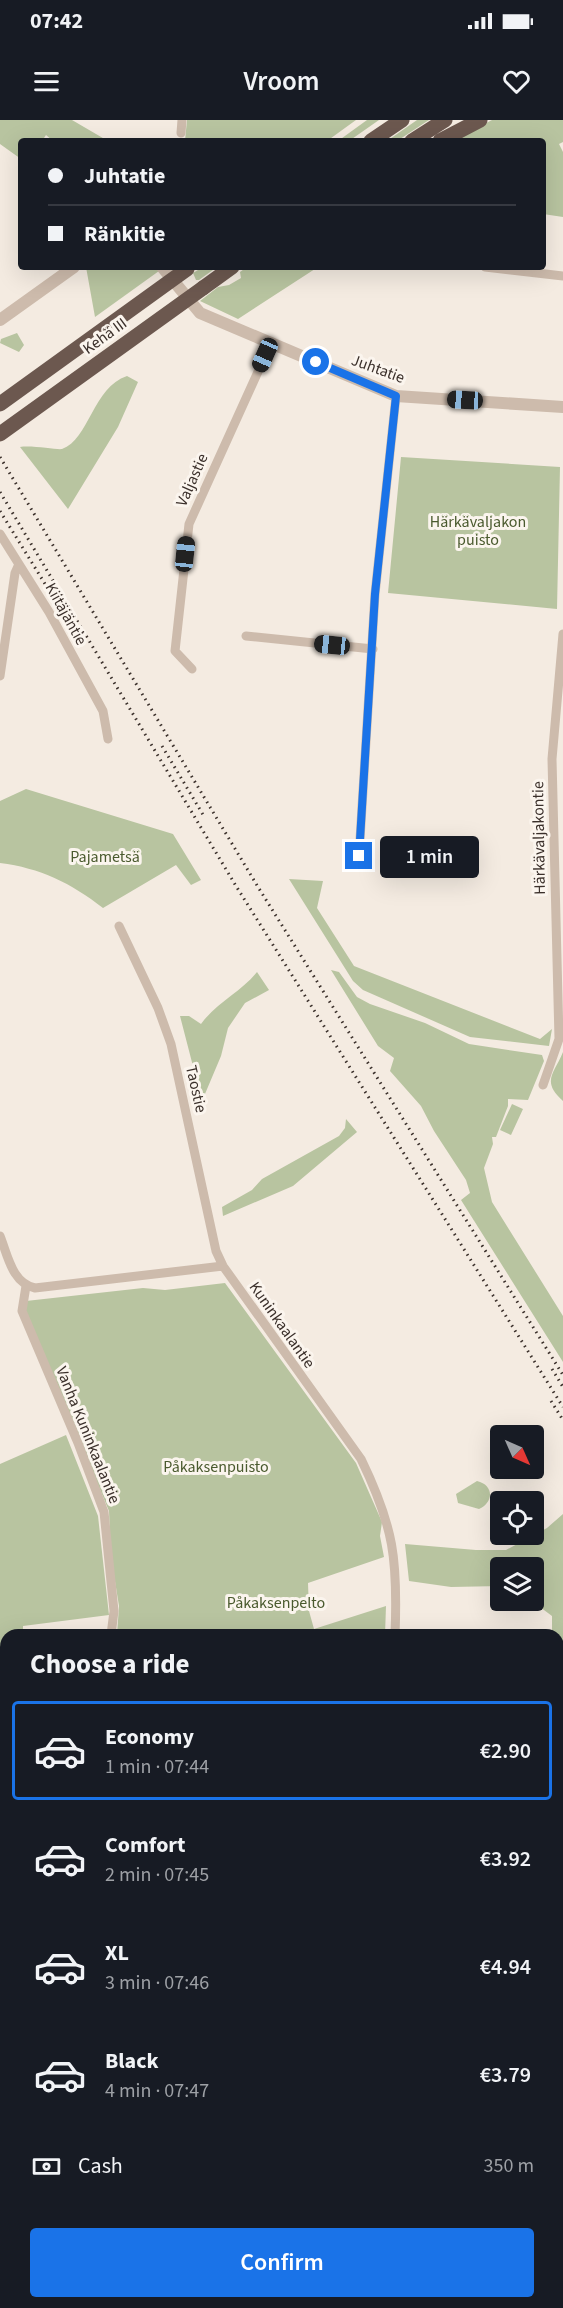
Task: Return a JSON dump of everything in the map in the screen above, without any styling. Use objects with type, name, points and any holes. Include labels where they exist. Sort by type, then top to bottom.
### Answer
[{"type":"highway","points":[[375,138],[402,120]]},
{"type":"highway","points":[[417,138],[445,120]]},
{"type":"highway","points":[[446,138],[480,120]]},
{"type":"highway","name":"Kehä III","points":[[0,404],[185,270]]},
{"type":"highway","name":"Kehä III","points":[[0,434],[228,270]]},
{"type":"street","points":[[181,132],[182,120]]},
{"type":"street","points":[[0,320],[70,270]]},
{"type":"street","name":"Juhtatie","points":[[164,270],[195,309],[396,396],[563,407]]},
{"type":"street","points":[[511,270],[563,276]]},
{"type":"street","name":"Valjastie","points":[[192,669],[176,651],[189,524],[271,343]]},
{"type":"street","points":[[359,856],[375,594],[396,396]]},
{"type":"street","name":"Kiitäjäntie","points":[[0,534],[104,711],[108,739]]},
{"type":"street","points":[[0,676],[15,573],[19,564]]},
{"type":"street","name":"Härkävaljakontie","points":[[543,1085],[559,1042],[552,772],[553,726],[563,634]]},
{"type":"street","points":[[246,636],[373,649]]},
{"type":"street","points":[[552,772],[563,773]]},
{"type":"street","name":"Taostie","points":[[119,926],[158,1008],[171,1044],[216,1251],[223,1266]]},
{"type":"street","points":[[0,1236],[15,1276],[26,1286],[47,1288],[223,1266]]},
{"type":"street","name":"Kuninkaalantie","points":[[223,1266],[361,1459],[388,1522],[396,1566],[395,1629]]},
{"type":"street","name":"Vanha Kuninkaalantie","points":[[26,1286],[22,1311],[78,1443],[104,1512],[114,1608],[112,1629]]},
{"type":"green space","points":[[0,120],[72,120],[103,138],[50,138],[46,135],[44,138],[18,138],[18,157],[0,144]]},
{"type":"green space","points":[[187,120],[356,120],[331,138],[185,138]]},
{"type":"green space","points":[[367,120],[379,120],[353,138],[342,138]]},
{"type":"green space","points":[[417,120],[429,120],[402,138],[391,138]]},
{"type":"green space","points":[[492,120],[563,120],[563,142],[559,144],[563,152],[563,217],[546,214],[546,138],[457,138]]},
{"type":"green space","points":[[87,270],[158,270],[159,271],[95,317]]},
{"type":"green space","points":[[198,270],[213,270],[199,280],[196,280],[193,273]]},
{"type":"green space","points":[[243,270],[313,270],[238,319],[200,301],[218,287],[229,285],[241,278],[240,272]]},
{"type":"green space","points":[[17,333],[24,345],[19,352],[0,343],[1,339]]},
{"type":"green space","points":[[127,376],[138,382],[118,427],[68,509],[20,447],[62,449],[71,444],[106,391]]},
{"type":"green space","name":"Härkävaljakon puisto","points":[[401,457],[560,467],[557,609],[388,593]]},
{"type":"green space","name":"Pajametsä","points":[[26,789],[173,834],[201,880],[191,885],[176,865],[103,908],[79,891],[54,878],[15,865],[0,863],[0,801]]},
{"type":"green space","points":[[289,879],[323,881],[317,908],[354,966],[540,1039],[552,1029],[549,1046],[470,1037],[363,990],[353,981]]},
{"type":"green space","points":[[331,970],[339,972],[357,997],[370,1004],[425,1023],[469,1044],[542,1055],[544,1061],[528,1100],[508,1099],[508,1106],[496,1137],[492,1137],[493,1144],[484,1168],[492,1202],[563,1316],[563,1362],[461,1200],[470,1193],[466,1180],[434,1131],[421,1106],[390,1071],[394,1058],[378,1046]]},
{"type":"green space","points":[[257,972],[269,990],[245,1003],[228,1028],[221,1056],[202,1101],[180,1016],[189,1016],[201,1024],[214,1009]]},
{"type":"green space","points":[[563,1052],[563,1101],[552,1088],[551,1077]]},
{"type":"green space","points":[[512,1104],[523,1109],[511,1135],[500,1130]]},
{"type":"green space","points":[[346,1119],[357,1132],[293,1186],[223,1216],[222,1207],[252,1190],[262,1179],[339,1136],[345,1128]]},
{"type":"green space","name":"Påkaksenpuisto","points":[[225,1283],[356,1463],[382,1522],[380,1536],[384,1557],[308,1583],[309,1611],[314,1629],[117,1629],[119,1606],[111,1557],[109,1511],[24,1311],[26,1301],[143,1288],[165,1290]]},
{"type":"green space","points":[[66,1435],[98,1516],[109,1615],[23,1626],[23,1629],[0,1629],[0,1464]]},
{"type":"green space","points":[[477,1481],[487,1486],[490,1494],[487,1502],[479,1509],[458,1503],[456,1494]]},
{"type":"green space","points":[[563,1514],[563,1629],[552,1629],[552,1616],[544,1610],[544,1557],[490,1557],[490,1586],[451,1587],[409,1581],[405,1544],[506,1550],[515,1545],[544,1545],[544,1530]]},
{"type":"green space","name":"Påkaksenpuisto","points":[[386,1606],[385,1629],[314,1629]]},
{"type":"railway","points":[[0,457],[258,887],[563,1375]]},
{"type":"railway","points":[[0,492],[236,886],[563,1407]]},
{"type":"railway","points":[[0,511],[63,613]]},
{"type":"railway","points":[[162,746],[205,818]]},
{"type":"railway","points":[[552,1369],[563,1387]]},
{"type":"railway","points":[[551,1401],[563,1420]]},
{"type":"route","points":[[316,362],[396,396],[375,594],[359,856]]},
{"type":"park label","name":"Påkaksenpelto","points":[[276,1603]]}]
